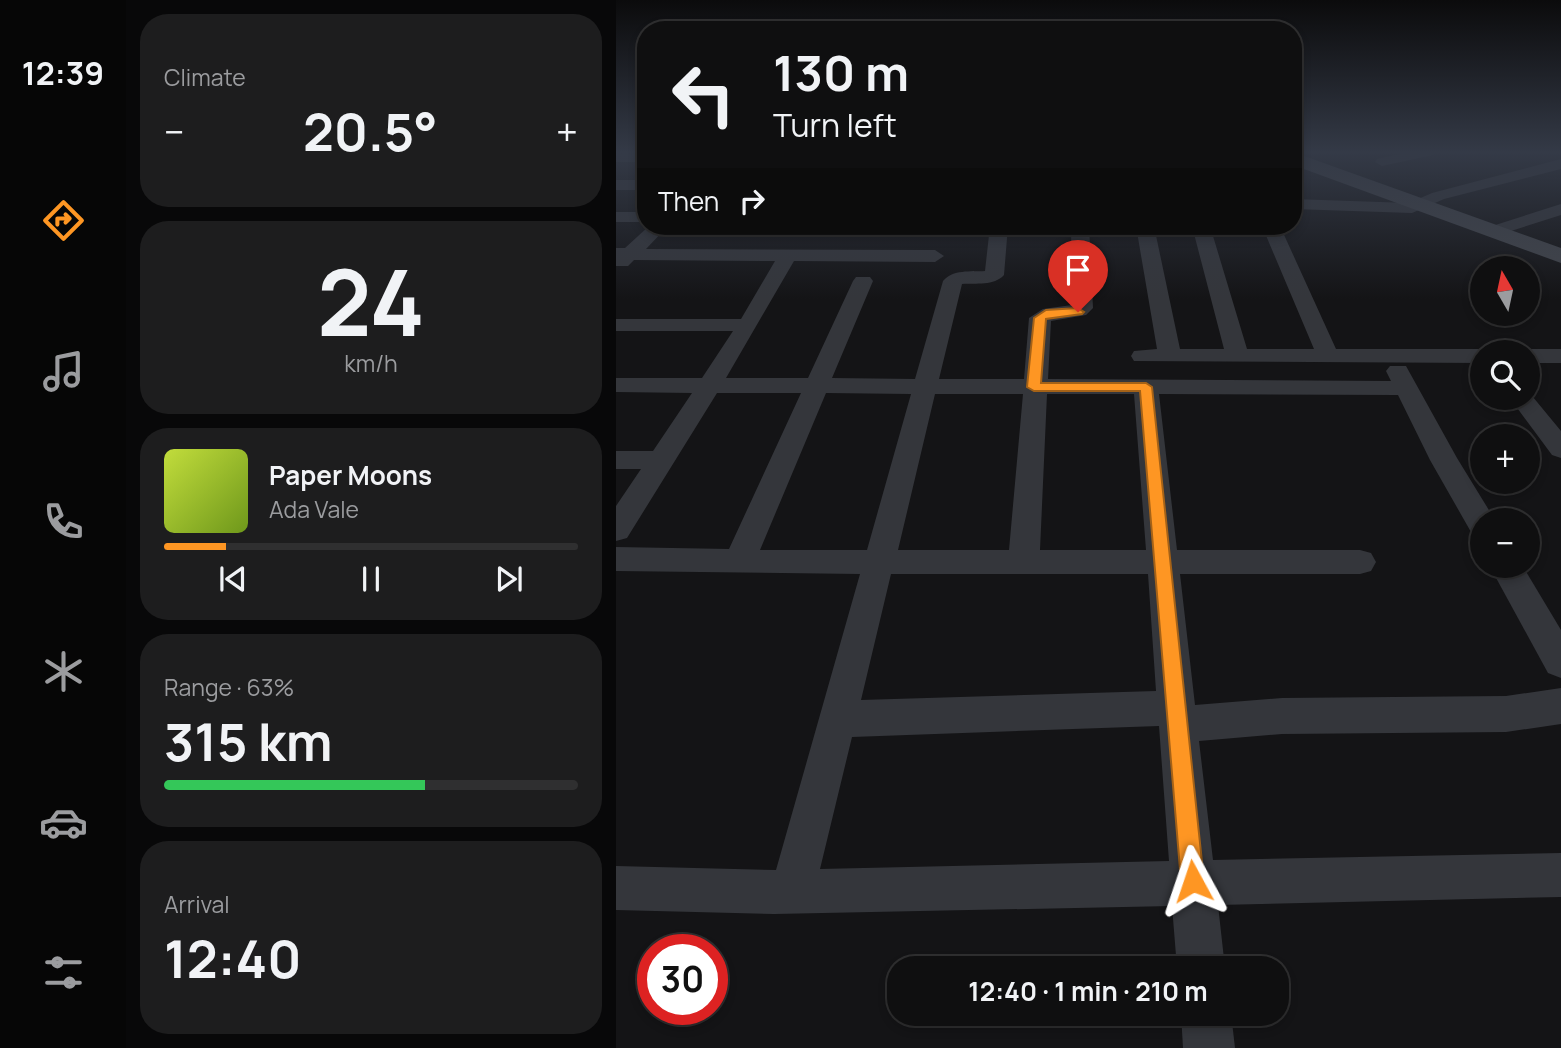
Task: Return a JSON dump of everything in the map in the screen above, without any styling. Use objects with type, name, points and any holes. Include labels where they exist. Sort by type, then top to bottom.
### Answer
[{"type":"street","points":[[1409,201],[1561,256]]},
{"type":"street","points":[[1302,204],[1412,208],[1428,201]]},
{"type":"street","points":[[1492,232],[1561,209]]},
{"type":"street","points":[[616,217],[637,217]]},
{"type":"street","points":[[620,258],[648,235]]},
{"type":"street","points":[[792,891],[953,281],[957,278],[984,278],[994,275],[998,235]]},
{"type":"street","points":[[1024,561],[1040,318],[1046,314],[1078,312],[1083,308],[1080,235]]},
{"type":"street","points":[[1147,235],[1170,356]]},
{"type":"street","points":[[1204,235],[1237,354]]},
{"type":"street","points":[[1275,235],[1328,356]]},
{"type":"street","points":[[616,530],[710,386],[788,255]]},
{"type":"street","points":[[620,258],[935,256]]},
{"type":"street","points":[[739,562],[863,281]]},
{"type":"street","points":[[616,325],[748,325]]},
{"type":"street","points":[[1144,372],[1170,356],[1470,356]]},
{"type":"street","points":[[1389,356],[1472,508]]},
{"type":"street","points":[[1540,356],[1561,356]]},
{"type":"street","points":[[1144,372],[1200,956]]},
{"type":"street","points":[[616,385],[1034,387],[1144,372],[1407,388]]},
{"type":"street","points":[[1531,410],[1561,449]]},
{"type":"street","points":[[616,460],[661,460]]},
{"type":"street","points":[[616,559],[739,562],[1360,562]]},
{"type":"street","points":[[1513,578],[1561,662]]},
{"type":"street","points":[[838,719],[1506,715],[1561,706]]},
{"type":"street","points":[[616,888],[792,891],[1561,875]]},
{"type":"street","points":[[1207,1026],[1209,1048]]},
{"type":"route","points":[[1078,312],[1057,312],[1042,315],[1040,318],[1034,387],[1146,387],[1193,881]]}]
